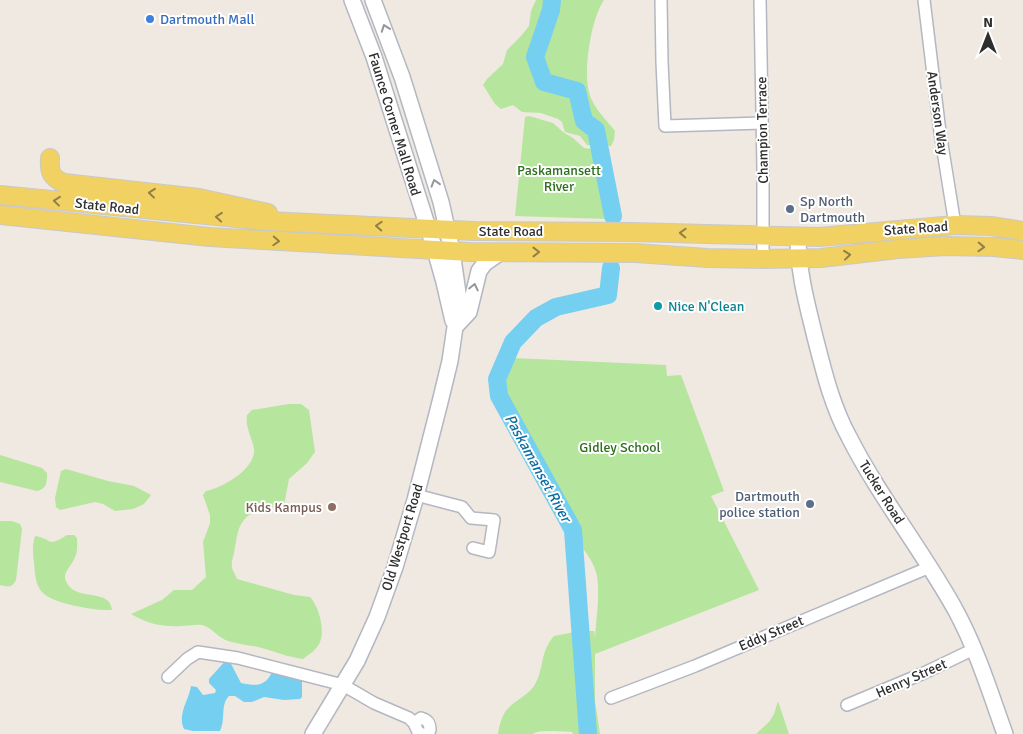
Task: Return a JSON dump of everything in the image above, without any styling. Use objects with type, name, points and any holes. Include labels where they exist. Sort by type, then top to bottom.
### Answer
[{"type":"main road","name":"Faunce Corner Mall Road","points":[[352,0],[374,57],[428,228],[444,250]]},
{"type":"main road","name":"Faunce Corner Mall Road","points":[[374,0],[402,77],[441,202],[448,230],[444,250]]},
{"type":"main road","points":[[50,158],[50,173],[56,180],[64,184],[209,199],[302,222]]},
{"type":"main road","name":"State Road","points":[[0,195],[268,222],[302,222],[448,230],[818,237],[954,225],[992,226],[1023,232]]},
{"type":"main road","name":"State Road","points":[[0,215],[210,237],[501,252],[636,253],[707,258],[798,259],[923,247],[976,246],[1019,250]]},
{"type":"main road","points":[[1019,250],[1023,232]]},
{"type":"main road","name":"Tucker Road","points":[[798,237],[800,274],[826,378],[837,412],[853,446],[955,610],[974,649],[1005,734]]},
{"type":"main road","name":"Old Westport Road","points":[[313,734],[343,685],[377,617],[395,567],[416,496],[444,386],[455,327],[444,250]]},
{"type":"main road","points":[[455,327],[469,312],[479,270],[485,263],[501,252]]},
{"type":"street","points":[[661,0],[665,126],[762,123]]},
{"type":"street","name":"Champion Terrace","points":[[760,0],[762,259]]},
{"type":"street","name":"Anderson Way","points":[[924,0],[940,132],[954,225]]},
{"type":"street","points":[[416,496],[462,507],[471,518],[494,520],[489,552],[473,548]]},
{"type":"street","name":"Eddy Street","points":[[611,698],[695,666],[930,567]]},
{"type":"street","name":"Henry Street","points":[[847,705],[924,673],[974,649]]},
{"type":"street","points":[[168,677],[187,659],[198,652],[238,658],[343,685],[374,703],[408,718],[414,723],[418,732],[422,734]]},
{"type":"street","points":[[414,723],[421,718],[428,721],[430,730],[428,734]]},
{"type":"green space","points":[[536,0],[604,0],[599,8],[592,32],[587,61],[587,74],[592,101],[615,131],[611,146],[587,145],[580,136],[565,132],[562,122],[558,119],[541,113],[522,112],[513,105],[501,109],[495,104],[483,85],[503,64],[507,50],[529,26],[531,11]]},
{"type":"green space","name":"Paskamansett River","points":[[529,116],[553,123],[584,148],[600,150],[597,157],[607,219],[515,216],[525,117]]},
{"type":"green space","name":"Gidley School","points":[[513,358],[666,365],[667,376],[681,375],[724,491],[711,496],[759,590],[595,654],[595,701],[600,734],[573,734],[572,732],[551,731],[533,734],[498,734],[505,712],[534,686],[540,673],[546,648],[554,636],[580,631],[594,631],[595,637],[598,596],[594,566],[571,533],[559,510],[502,389],[502,379]]},
{"type":"green space","points":[[301,404],[309,410],[315,452],[307,463],[289,479],[284,505],[257,510],[250,514],[242,523],[237,534],[232,569],[237,579],[294,595],[310,597],[316,606],[322,631],[317,647],[303,659],[297,658],[228,641],[202,625],[162,625],[143,620],[131,614],[162,600],[174,590],[192,590],[206,577],[203,542],[210,523],[210,515],[203,495],[206,491],[229,482],[250,464],[254,449],[248,428],[247,415],[252,410]]},
{"type":"green space","points":[[0,455],[42,468],[47,473],[45,487],[37,491],[0,482]]},
{"type":"green space","points":[[66,469],[134,486],[151,495],[144,504],[133,509],[115,511],[95,502],[60,510],[56,507],[55,498],[61,471]]},
{"type":"green space","points":[[0,521],[12,521],[20,524],[22,529],[16,580],[10,586],[0,585]]},
{"type":"green space","points":[[67,535],[74,535],[77,538],[76,555],[65,575],[69,586],[75,591],[105,599],[110,603],[112,610],[86,608],[55,600],[42,592],[38,586],[33,556],[35,536],[53,542]]},
{"type":"green space","points":[[778,701],[789,734],[756,734],[769,722]]},
{"type":"water","points":[[228,658],[241,683],[251,685],[263,683],[272,672],[295,674],[302,680],[302,697],[300,699],[284,700],[264,697],[252,702],[244,702],[235,696],[229,696],[226,700],[220,731],[184,729],[182,718],[191,686],[197,687],[203,695],[215,693],[216,690],[209,683],[209,679]]},
{"type":"waterway","name":"Paskamanset River","points":[[552,0],[551,10],[535,57],[544,82],[577,91],[584,121],[596,130],[613,216]]},
{"type":"waterway","name":"Paskamanset River","points":[[588,734],[573,530],[499,396],[497,379],[513,342],[536,318],[556,307],[608,295],[611,268]]},
{"type":"place","name":"Dartmouth Mall","points":[[150,19]]},
{"type":"place","name":"Sp North Dartmouth","points":[[790,209]]},
{"type":"place","name":"Nice N'Clean","points":[[658,306]]},
{"type":"place","name":"Dartmouth police station","points":[[810,504]]},
{"type":"place","name":"Kids Kampus","points":[[332,507]]}]
